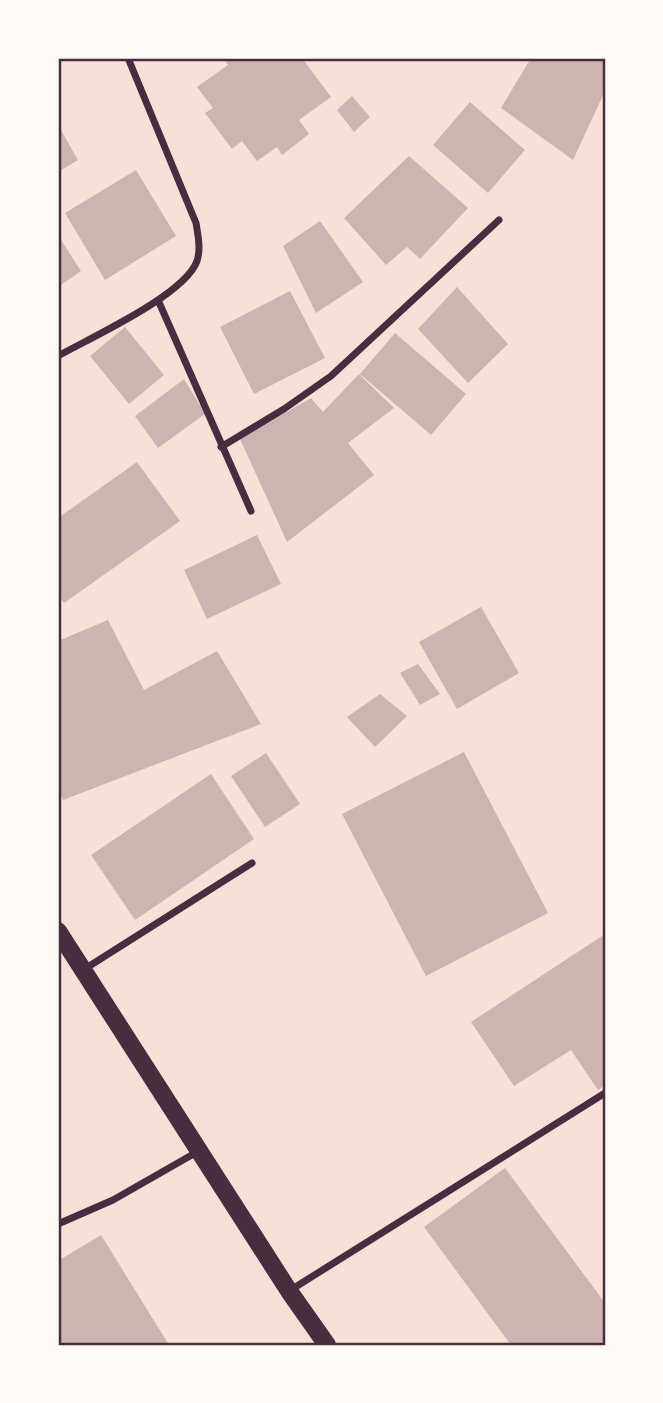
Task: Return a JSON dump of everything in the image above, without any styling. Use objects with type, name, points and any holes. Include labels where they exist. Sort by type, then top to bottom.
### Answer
[{"type":"main road","points":[[58,931],[198,1151],[327,1345]]},
{"type":"street","points":[[58,356],[158,300],[188,277],[197,261],[197,223],[128,58]]},
{"type":"street","points":[[221,447],[284,409],[331,376],[499,220]]},
{"type":"street","points":[[158,300],[251,511]]},
{"type":"street","points":[[82,970],[252,863]]},
{"type":"street","points":[[289,1291],[605,1093]]},
{"type":"street","points":[[58,1224],[113,1200],[198,1151]]},
{"type":"building","points":[[223,58],[302,58],[331,97],[299,120],[309,134],[282,155],[277,147],[257,161],[242,141],[232,149],[205,113],[213,108],[197,87],[228,65]]},
{"type":"building","points":[[531,58],[605,59],[605,91],[573,160],[501,108]]},
{"type":"building","points":[[352,96],[370,117],[354,132],[337,110]]},
{"type":"building","points":[[470,102],[525,150],[488,193],[433,145]]},
{"type":"building","points":[[58,125],[78,160],[58,172]]},
{"type":"building","points":[[409,156],[468,208],[420,259],[407,247],[386,265],[344,218]]},
{"type":"building","points":[[136,170],[176,236],[105,280],[65,213]]},
{"type":"building","points":[[320,221],[363,282],[316,313],[283,246]]},
{"type":"building","points":[[58,235],[81,271],[58,287]]},
{"type":"building","points":[[457,287],[508,344],[468,383],[418,329]]},
{"type":"building","points":[[290,291],[325,358],[254,394],[220,327]]},
{"type":"building","points":[[125,327],[164,375],[129,404],[90,356]]},
{"type":"building","points":[[395,333],[466,394],[431,435],[360,374]]},
{"type":"building","points":[[359,374],[394,408],[348,443],[374,475],[287,542],[240,439],[311,398],[323,412]]},
{"type":"building","points":[[184,379],[205,414],[158,448],[135,416]]},
{"type":"building","points":[[137,462],[180,521],[64,603],[58,594],[58,518]]},
{"type":"building","points":[[257,535],[281,584],[207,619],[184,570]]},
{"type":"building","points":[[481,607],[519,673],[457,709],[419,642]]},
{"type":"building","points":[[108,620],[144,690],[217,651],[261,724],[63,800],[58,788],[58,641]]},
{"type":"building","points":[[418,664],[440,694],[420,705],[400,673]]},
{"type":"building","points":[[380,694],[407,716],[375,747],[347,717]]},
{"type":"building","points":[[464,752],[548,913],[426,976],[342,814]]},
{"type":"building","points":[[266,753],[300,804],[265,827],[231,776]]},
{"type":"building","points":[[211,774],[254,839],[135,920],[91,855]]},
{"type":"building","points":[[605,934],[605,1085],[598,1090],[571,1050],[514,1086],[471,1022]]},
{"type":"building","points":[[505,1168],[605,1303],[605,1345],[511,1345],[424,1227]]},
{"type":"building","points":[[101,1235],[169,1345],[58,1345],[58,1261]]}]
